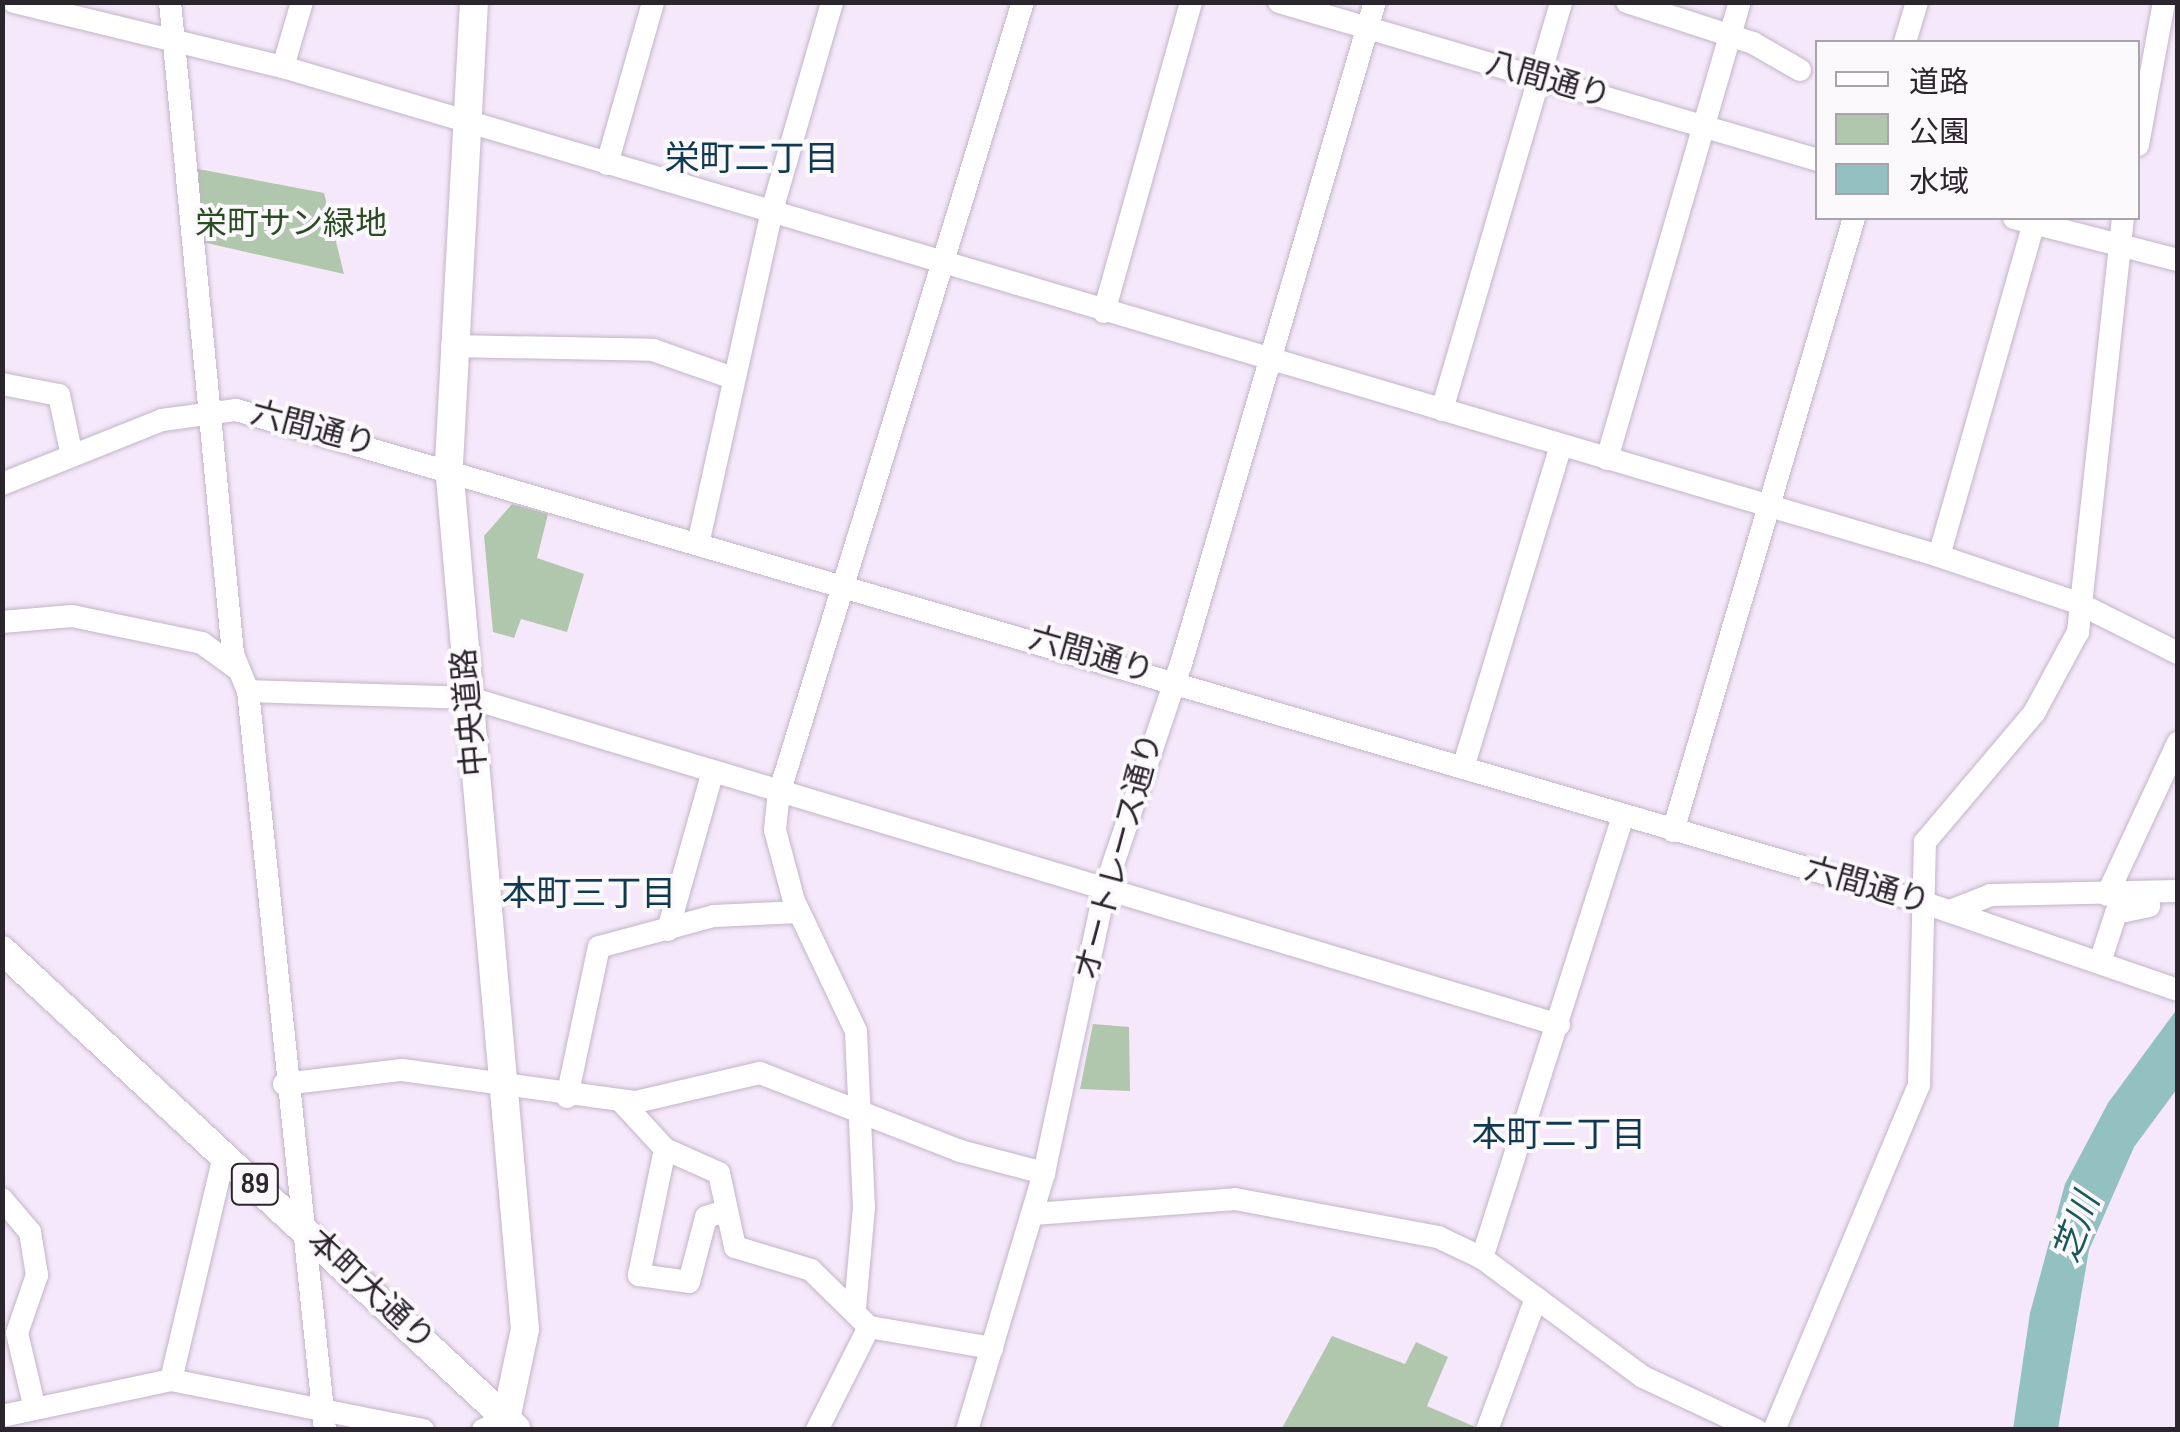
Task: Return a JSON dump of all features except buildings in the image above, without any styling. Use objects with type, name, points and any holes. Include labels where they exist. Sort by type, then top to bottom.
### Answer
[{"type":"main road","name":"中央道路","points":[[474,2],[452,346],[449,466],[524,1329],[502,1426]]},
{"type":"main road","name":"本町大通り","points":[[2,950],[299,1224],[502,1426]]},
{"type":"street","points":[[14,2],[173,36],[283,67],[467,125],[1939,556],[2078,603],[2178,653]]},
{"type":"street","points":[[170,2],[210,407],[244,680],[299,1224],[324,1420]]},
{"type":"street","points":[[283,67],[302,2]]},
{"type":"street","points":[[607,164],[653,2]]},
{"type":"street","points":[[699,540],[770,214],[832,2]]},
{"type":"street","points":[[817,1430],[862,1318],[864,1208],[856,1112],[856,1031],[799,912],[775,830],[779,794],[850,586],[1023,2]]},
{"type":"street","points":[[1104,312],[1191,2]]},
{"type":"street","name":"八間通り","points":[[1279,2],[1815,159]]},
{"type":"street","name":"オートレース通り","points":[[967,1430],[1044,1173],[1105,888],[1271,360],[1376,2]]},
{"type":"street","points":[[1442,410],[1560,2]]},
{"type":"street","points":[[1626,2],[1730,36],[1800,70]]},
{"type":"street","points":[[1607,459],[1740,2]]},
{"type":"street","points":[[1906,40],[1917,2]]},
{"type":"street","points":[[2140,134],[2164,2]]},
{"type":"street","points":[[1672,831],[1853,220]]},
{"type":"street","points":[[1939,556],[2024,220],[2117,248],[2178,260]]},
{"type":"street","points":[[1774,1430],[1919,1086],[1919,901],[1925,842],[2052,686],[2078,632],[2078,603],[2123,220]]},
{"type":"street","points":[[452,346],[653,350],[733,378]]},
{"type":"street","points":[[2,384],[59,395],[72,456]]},
{"type":"street","name":"六間通り","points":[[2,484],[210,407],[449,466],[1672,831],[1950,910],[2102,959],[2171,987]]},
{"type":"street","points":[[1463,768],[1561,446]]},
{"type":"street","points":[[2,622],[72,616],[202,642],[244,680],[470,698],[712,774],[1559,1024]]},
{"type":"street","points":[[2107,895],[2178,743]]},
{"type":"street","points":[[668,930],[712,774]]},
{"type":"street","points":[[1482,1258],[1624,816]]},
{"type":"street","points":[[1950,910],[1991,895],[2178,891]]},
{"type":"street","points":[[2102,959],[2116,913],[2178,902]]},
{"type":"street","points":[[568,1096],[599,947],[714,916],[799,912]]},
{"type":"street","points":[[284,1084],[357,1069],[503,1082],[568,1096],[622,1101],[760,1073],[856,1112],[1044,1173]]},
{"type":"street","points":[[622,1101],[664,1150],[719,1173],[736,1247],[810,1270],[862,1318],[992,1348]]},
{"type":"street","points":[[664,1150],[639,1275],[689,1282],[706,1217],[726,1211]]},
{"type":"street","points":[[171,1380],[224,1155]]},
{"type":"street","points":[[2,1199],[30,1232],[34,1260],[17,1333],[35,1409]]},
{"type":"street","points":[[1033,1214],[1235,1199],[1438,1237],[1482,1258],[1643,1377],[1756,1430]]},
{"type":"street","points":[[1487,1430],[1536,1298]]},
{"type":"street","points":[[2,1416],[171,1380],[324,1420],[422,1430]]},
{"type":"green space","name":"栄町サン緑地","points":[[193,168],[324,193],[344,274],[202,242]]},
{"type":"green space","points":[[512,504],[548,514],[537,558],[584,574],[567,632],[521,619],[514,638],[493,632],[484,536]]},
{"type":"green space","points":[[1093,1024],[1129,1027],[1130,1091],[1080,1089]]},
{"type":"green space","points":[[1332,1336],[1405,1364],[1416,1342],[1448,1357],[1427,1406],[1480,1429],[1281,1430]]},
{"type":"water","name":"芝川","points":[[2177,1009],[2177,1089],[2134,1147],[2089,1250],[2058,1429],[2013,1429],[2030,1313],[2065,1184],[2108,1103]]},
{"type":"district","name":"栄町二丁目","points":[[752,160]]},
{"type":"district","name":"本町三丁目","points":[[589,895]]},
{"type":"district","name":"本町二丁目","points":[[1559,1136]]}]
